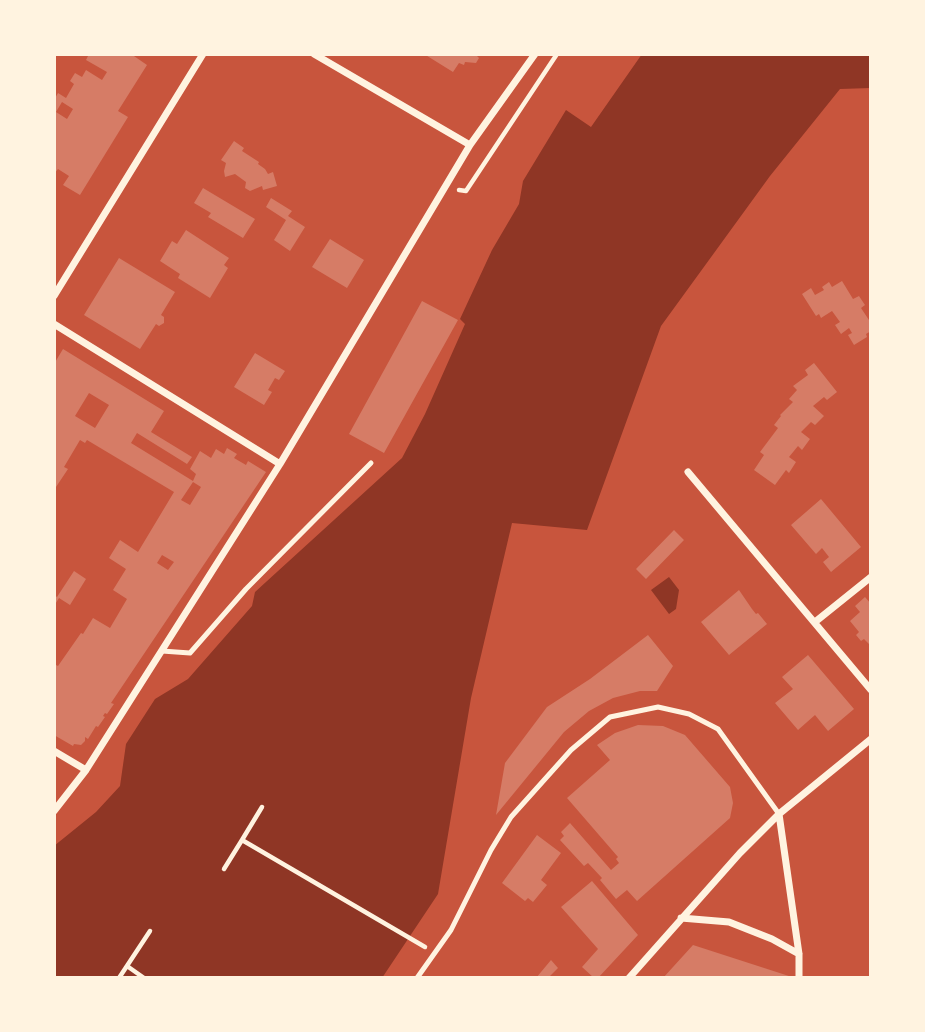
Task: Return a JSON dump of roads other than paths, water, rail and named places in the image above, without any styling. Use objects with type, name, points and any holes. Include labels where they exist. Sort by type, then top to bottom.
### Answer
[{"type":"street","points":[[54,296],[203,54]]},
{"type":"street","points":[[314,54],[470,145]]},
{"type":"street","points":[[54,811],[86,770],[280,464],[470,145],[535,54]]},
{"type":"street","points":[[54,324],[280,464]]},
{"type":"street","points":[[688,472],[871,690]]},
{"type":"street","points":[[815,622],[871,577]]},
{"type":"street","points":[[629,978],[740,853],[779,814],[871,739]]},
{"type":"street","points":[[54,751],[86,770]]},
{"type":"street","points":[[779,814],[799,954],[799,978]]},
{"type":"street","points":[[681,918],[729,922],[772,939],[799,954]]},
{"type":"lane","points":[[162,651],[190,653],[246,589],[371,463]]},
{"type":"lane","points":[[417,978],[451,930],[491,850],[511,817],[571,750],[610,717],[658,707],[689,714],[718,729],[779,814]]}]
